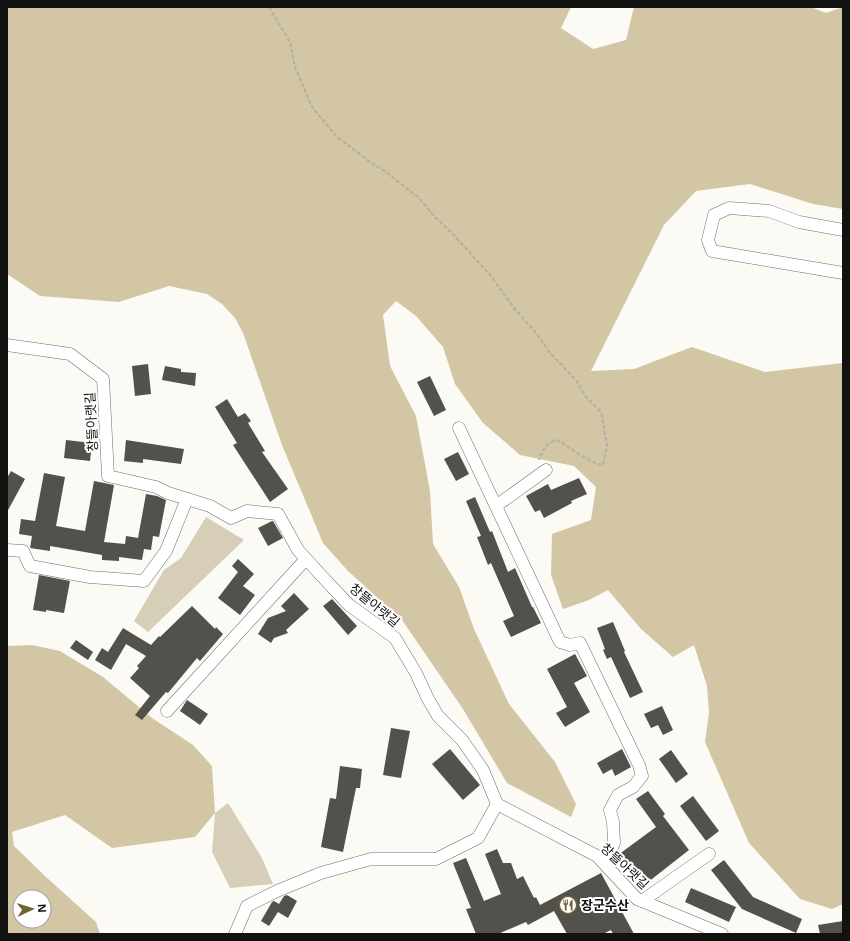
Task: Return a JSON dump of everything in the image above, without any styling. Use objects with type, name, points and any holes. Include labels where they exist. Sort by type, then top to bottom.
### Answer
[{"type":"street","points":[[843,230],[799,222],[769,211],[729,208],[714,215],[708,240],[712,251],[843,273]]},
{"type":"street","name":"창뜰아랫길","points":[[7,345],[70,354],[103,379],[108,476],[156,487],[168,493],[210,506],[231,518],[248,511],[278,514],[298,550],[349,605],[394,638],[416,673],[438,716],[462,740],[483,770],[496,804],[597,856],[637,899],[722,934]]},
{"type":"street","points":[[459,428],[560,642],[570,645],[580,643],[639,765],[642,776],[633,787],[618,795],[610,810],[613,822],[614,843],[604,863]]},
{"type":"street","points":[[496,506],[542,467]]},
{"type":"street","points":[[7,550],[23,551],[30,566],[90,576],[144,581],[166,551],[187,499]]},
{"type":"street","points":[[167,711],[306,559]]},
{"type":"street","points":[[235,934],[247,906],[277,891],[321,874],[371,859],[436,859],[478,838],[496,804]]},
{"type":"street","points":[[642,901],[709,854]]},
{"type":"path","points":[[269,7],[290,42],[295,67],[312,107],[336,136],[419,198],[433,215],[451,232],[491,276],[514,308],[550,353],[576,380],[586,397],[602,415],[607,446],[603,465],[593,463],[557,440],[551,441],[545,446],[542,467]]},
{"type":"shaded area","points":[[7,7],[571,7],[561,28],[593,49],[626,40],[634,7],[811,7],[826,13],[843,7],[843,209],[813,204],[750,184],[696,191],[664,225],[591,371],[634,369],[692,347],[765,372],[843,363],[843,904],[832,909],[800,899],[749,843],[705,742],[709,713],[707,686],[694,645],[673,657],[641,629],[608,590],[589,600],[563,609],[551,575],[552,534],[591,520],[596,487],[574,466],[520,455],[483,423],[455,384],[443,347],[416,316],[396,301],[383,315],[390,366],[416,416],[430,491],[433,544],[459,587],[474,629],[509,704],[555,762],[576,804],[571,817],[507,783],[463,709],[402,620],[348,571],[323,543],[282,445],[243,333],[235,318],[222,304],[207,294],[169,286],[119,302],[40,296],[7,274]]},
{"type":"shaded area","points":[[206,517],[244,540],[148,632],[134,621],[164,570],[181,558]]},
{"type":"shaded area","points":[[32,645],[60,651],[103,677],[152,718],[193,745],[212,766],[215,813],[195,837],[112,848],[65,815],[12,832],[14,846],[96,922],[100,934],[7,934],[7,646]]},
{"type":"shaded area","points":[[228,803],[262,858],[273,884],[230,888],[212,852],[215,813]]},
{"type":"building","points":[[148,364],[151,394],[135,396],[132,366]]},
{"type":"building","points":[[165,366],[181,369],[181,372],[196,373],[195,386],[162,380]]},
{"type":"building","points":[[430,376],[446,410],[434,416],[417,382]]},
{"type":"building","points":[[227,399],[238,417],[245,413],[251,421],[248,423],[265,451],[262,452],[288,489],[270,502],[233,445],[237,443],[215,407]]},
{"type":"building","points":[[66,440],[92,443],[90,461],[64,458]]},
{"type":"building","points":[[126,440],[184,449],[181,464],[143,459],[143,463],[124,461]]},
{"type":"building","points":[[458,452],[469,474],[456,481],[444,459]]},
{"type":"building","points":[[11,471],[25,479],[7,512],[7,478]]},
{"type":"building","points":[[44,473],[65,477],[56,526],[85,531],[94,481],[114,485],[104,542],[125,544],[126,536],[138,538],[146,494],[157,496],[166,500],[159,537],[153,536],[151,550],[144,549],[142,560],[119,557],[119,561],[102,560],[102,555],[50,546],[50,551],[30,548],[32,536],[19,534],[21,519],[35,521]]},
{"type":"building","points":[[579,478],[587,494],[571,501],[572,503],[544,518],[540,510],[535,512],[526,496],[548,484],[551,490]]},
{"type":"building","points":[[475,497],[490,532],[492,531],[508,572],[515,568],[532,607],[541,623],[511,637],[503,621],[514,616],[491,563],[488,565],[477,537],[481,536],[466,501]]},
{"type":"building","points":[[272,521],[283,538],[268,546],[258,528]]},
{"type":"building","points":[[238,559],[254,574],[243,586],[255,595],[240,615],[218,598],[238,572],[232,566]]},
{"type":"building","points":[[39,575],[70,581],[64,613],[46,610],[46,612],[33,610]]},
{"type":"building","points":[[294,593],[309,609],[286,630],[288,633],[274,638],[271,643],[258,634],[268,618],[286,611],[281,606]]},
{"type":"building","points":[[332,599],[357,626],[348,635],[323,606]]},
{"type":"building","points":[[192,606],[215,629],[216,627],[223,634],[200,661],[197,658],[168,693],[166,692],[142,720],[135,715],[150,696],[130,678],[139,668],[137,666],[146,656],[126,644],[111,670],[95,660],[102,648],[108,652],[123,628],[151,645]]},
{"type":"building","points":[[613,622],[625,651],[624,652],[643,692],[630,698],[611,657],[607,659],[597,628]]},
{"type":"building","points":[[76,640],[93,652],[88,660],[70,648]]},
{"type":"building","points":[[575,654],[587,676],[574,683],[590,712],[565,727],[556,713],[567,707],[547,669]]},
{"type":"building","points":[[187,700],[208,714],[200,725],[180,711]]},
{"type":"building","points":[[662,706],[673,730],[663,735],[658,725],[651,728],[644,714]]},
{"type":"building","points":[[391,728],[410,731],[401,778],[383,775]]},
{"type":"building","points":[[450,749],[480,785],[463,800],[432,764]]},
{"type":"building","points":[[622,749],[631,767],[615,776],[612,769],[603,774],[597,763]]},
{"type":"building","points":[[671,750],[688,774],[676,783],[659,759]]},
{"type":"building","points":[[340,766],[362,769],[360,788],[356,788],[343,852],[321,847],[330,798],[336,799]]},
{"type":"building","points":[[648,791],[665,814],[663,816],[689,850],[643,886],[618,855],[656,827],[636,799]]},
{"type":"building","points":[[693,796],[719,831],[706,841],[680,806]]},
{"type":"building","points":[[497,849],[503,863],[511,863],[517,879],[523,876],[534,898],[536,897],[540,905],[601,873],[634,934],[613,934],[611,930],[603,934],[567,934],[554,911],[528,925],[526,922],[498,934],[476,934],[466,909],[471,908],[453,863],[466,858],[484,901],[501,894],[485,854]]},
{"type":"building","points":[[724,860],[753,897],[802,919],[796,933],[742,909],[711,870]]},
{"type":"building","points":[[691,888],[736,907],[729,922],[685,902]]},
{"type":"building","points":[[287,895],[297,901],[288,918],[278,912],[269,926],[261,921],[272,902],[274,901],[279,904],[284,896]]},
{"type":"building","points":[[843,921],[843,934],[820,934],[818,925]]},
{"type":"place","name":"장군수산","points":[[568,905]]}]
